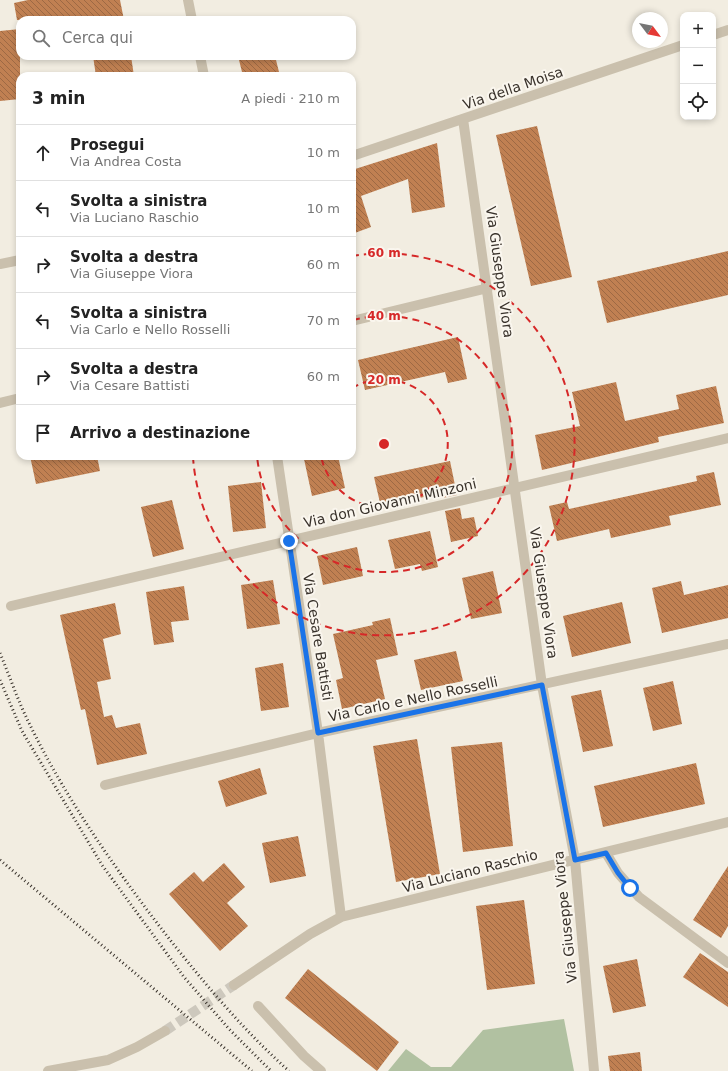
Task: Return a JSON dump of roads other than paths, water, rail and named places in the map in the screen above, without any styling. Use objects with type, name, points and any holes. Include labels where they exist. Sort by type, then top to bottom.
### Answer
[{"type":"street","points":[[188,0],[191,16]]},
{"type":"street","points":[[716,34],[728,30]]},
{"type":"street","name":"Via della Moisa","points":[[356,155],[680,46]]},
{"type":"street","points":[[201,60],[203,72]]},
{"type":"street","name":"Via Giuseppe Viora","points":[[463,119],[488,288],[542,685],[575,860],[594,1071]]},
{"type":"street","points":[[0,264],[16,261]]},
{"type":"street","points":[[356,321],[488,288]]},
{"type":"street","points":[[0,403],[16,399]]},
{"type":"street","name":"Via don Giovanni Minzoni","points":[[11,606],[516,489],[728,438]]},
{"type":"street","name":"Via Cesare Battisti","points":[[278,460],[318,733],[341,917]]},
{"type":"street","name":"Via Carlo e Nello Rosselli","points":[[105,785],[318,733],[728,644]]},
{"type":"street","name":"Via Luciano Raschio","points":[[234,985],[310,934],[341,917],[728,822]]},
{"type":"street","points":[[606,853],[618,873],[639,897],[728,963]]},
{"type":"street","points":[[258,1006],[304,1056],[321,1071]]},
{"type":"street","points":[[48,1071],[108,1060],[137,1047],[164,1031]]},
{"type":"tunnel","points":[[165,1031],[234,985]]},
{"type":"railway","points":[[0,653],[21,706],[43,751],[75,806],[111,860],[167,936],[210,989],[256,1040],[289,1071]]},
{"type":"railway","points":[[0,680],[22,731],[102,865],[184,977],[229,1029],[271,1071]]},
{"type":"railway","points":[[0,860],[252,1071]]}]
